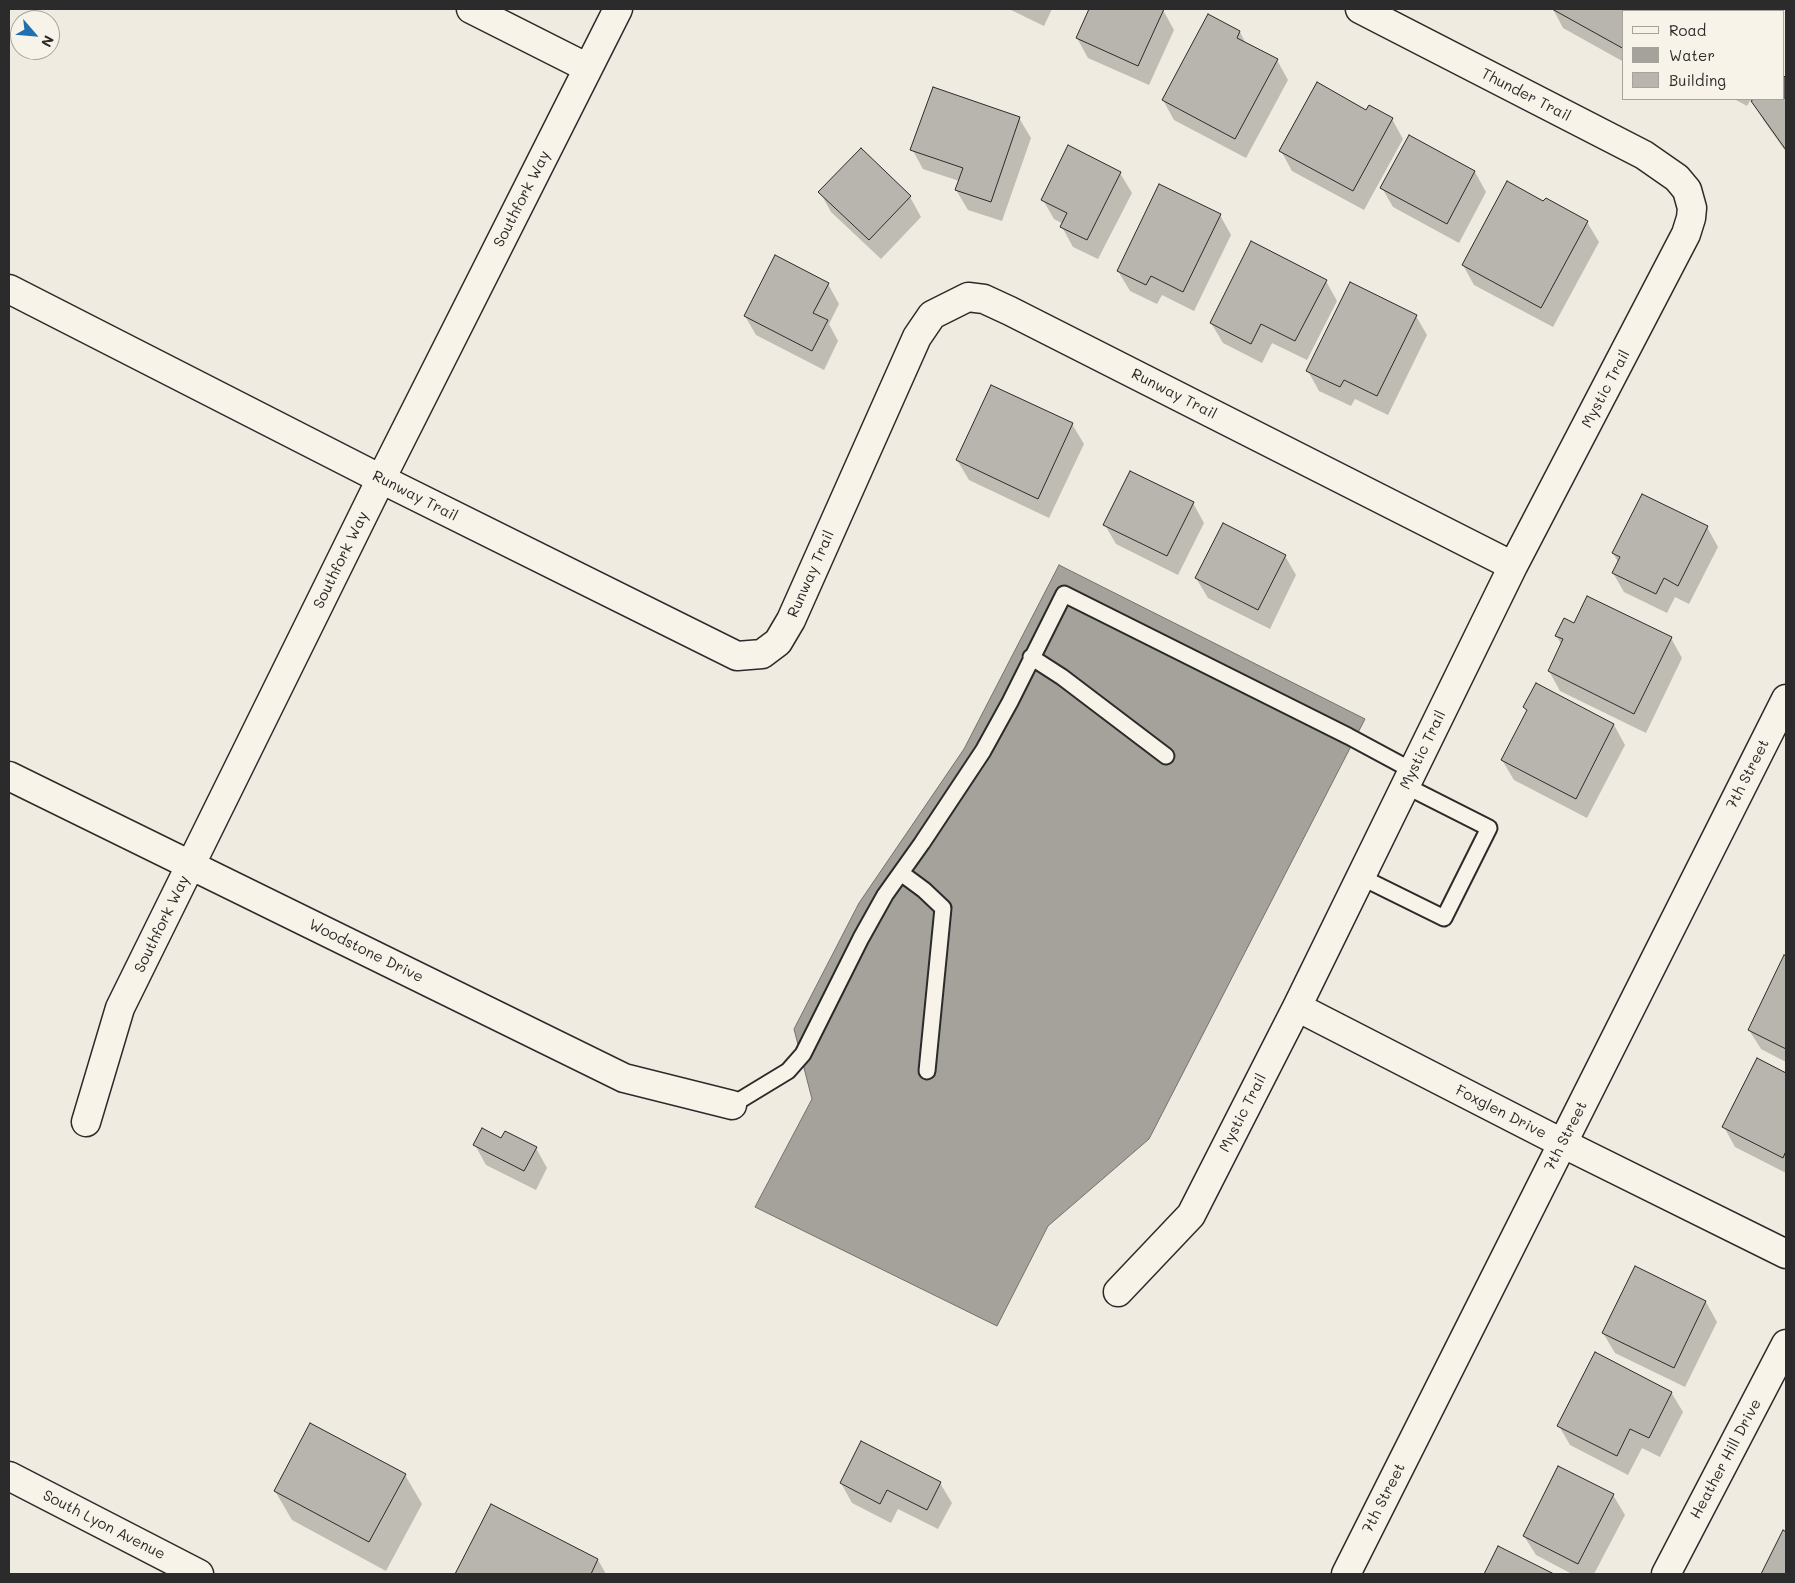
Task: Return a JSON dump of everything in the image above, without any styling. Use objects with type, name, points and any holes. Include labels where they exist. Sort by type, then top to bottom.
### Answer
[{"type":"street","points":[[471,9],[588,68]]},
{"type":"street","name":"Southfork Way","points":[[86,1122],[120,1008],[381,479],[618,9]]},
{"type":"street","name":"Thunder Trail","points":[[1360,9],[1644,155],[1677,178],[1686,190]]},
{"type":"street","name":"Mystic Trail","points":[[1118,1292],[1190,1215],[1297,1008],[1513,566],[1686,234],[1692,208],[1686,190]]},
{"type":"street","name":"Runway Trail","points":[[9,290],[381,479],[737,656],[762,654],[778,642],[791,620],[917,336],[932,315],[968,297],[984,299],[1010,311],[1513,566]]},
{"type":"street","name":"7th Street","points":[[1346,1574],[1786,698]]},
{"type":"street","name":"Woodstone Drive","points":[[9,776],[624,1078],[732,1105]]},
{"type":"street","name":"Foxglen Drive","points":[[1297,1008],[1562,1143],[1786,1254]]},
{"type":"street","name":"Heather Hill Drive","points":[[1666,1574],[1786,1344]]},
{"type":"street","name":"South Lyon Avenue","points":[[9,1476],[199,1574]]},
{"type":"lane","points":[[732,1105],[788,1071],[803,1054],[861,938],[885,895],[983,751],[1010,702],[1064,594],[1339,732],[1409,779],[1489,828],[1444,918],[1361,877]]},
{"type":"lane","points":[[1031,657],[1062,677],[1166,756]]},
{"type":"lane","points":[[901,872],[943,908],[927,1071]]},
{"type":"water","points":[[1059,565],[1365,719],[1149,1139],[1048,1226],[997,1326],[755,1207],[812,1099],[794,1029],[859,903],[964,749]]},
{"type":"building","points":[[1089,9],[1164,9],[1138,66],[1076,38]]},
{"type":"building","points":[[1552,9],[1647,9],[1622,10],[1622,48]]},
{"type":"building","points":[[1727,9],[1729,10],[1696,10]]},
{"type":"building","points":[[1208,14],[1240,31],[1237,38],[1278,59],[1235,139],[1162,100]]},
{"type":"building","points":[[1785,76],[1786,150],[1751,101],[1785,100]]},
{"type":"building","points":[[1317,82],[1366,110],[1369,105],[1393,118],[1353,191],[1279,151]]},
{"type":"building","points":[[933,87],[1020,117],[991,202],[955,190],[963,168],[910,150]]},
{"type":"building","points":[[1409,135],[1475,171],[1447,224],[1380,188]]},
{"type":"building","points":[[1068,145],[1121,172],[1087,240],[1060,227],[1067,213],[1041,200]]},
{"type":"building","points":[[861,148],[911,196],[869,240],[818,192]]},
{"type":"building","points":[[1507,181],[1543,201],[1546,198],[1588,221],[1541,308],[1462,265]]},
{"type":"building","points":[[1159,184],[1221,214],[1183,292],[1151,276],[1146,285],[1117,271]]},
{"type":"building","points":[[1251,241],[1327,280],[1295,341],[1261,324],[1251,344],[1210,323]]},
{"type":"building","points":[[775,255],[829,283],[813,313],[828,320],[812,351],[744,316]]},
{"type":"building","points":[[1350,282],[1417,315],[1377,396],[1344,380],[1340,387],[1306,371]]},
{"type":"building","points":[[991,385],[1073,423],[1038,499],[956,460]]},
{"type":"building","points":[[1130,471],[1194,502],[1167,556],[1103,525]]},
{"type":"building","points":[[1642,494],[1708,526],[1678,586],[1664,578],[1656,594],[1612,573],[1620,557],[1612,553]]},
{"type":"building","points":[[1223,523],[1286,555],[1258,610],[1195,578]]},
{"type":"building","points":[[1587,596],[1672,637],[1634,714],[1548,671],[1563,639],[1555,636],[1564,618],[1574,623]]},
{"type":"building","points":[[1536,683],[1614,724],[1576,799],[1501,760],[1527,710],[1523,707]]},
{"type":"building","points":[[1784,955],[1786,956],[1786,1049],[1748,1030]]},
{"type":"building","points":[[1757,1058],[1786,1073],[1786,1151],[1783,1158],[1722,1127]]},
{"type":"building","points":[[482,1128],[501,1138],[505,1131],[537,1147],[524,1171],[473,1145]]},
{"type":"building","points":[[1635,1266],[1706,1301],[1674,1368],[1602,1333]]},
{"type":"building","points":[[1595,1352],[1672,1392],[1649,1438],[1630,1429],[1617,1456],[1557,1426]]},
{"type":"building","points":[[310,1423],[406,1474],[369,1542],[274,1491]]},
{"type":"building","points":[[861,1441],[941,1482],[927,1510],[887,1490],[880,1504],[840,1483]]},
{"type":"building","points":[[1558,1466],[1614,1494],[1578,1564],[1523,1536]]},
{"type":"building","points":[[491,1504],[598,1559],[591,1574],[455,1574]]},
{"type":"building","points":[[1783,1530],[1786,1532],[1786,1574],[1761,1574]]},
{"type":"building","points":[[1498,1546],[1554,1574],[1484,1574]]}]
